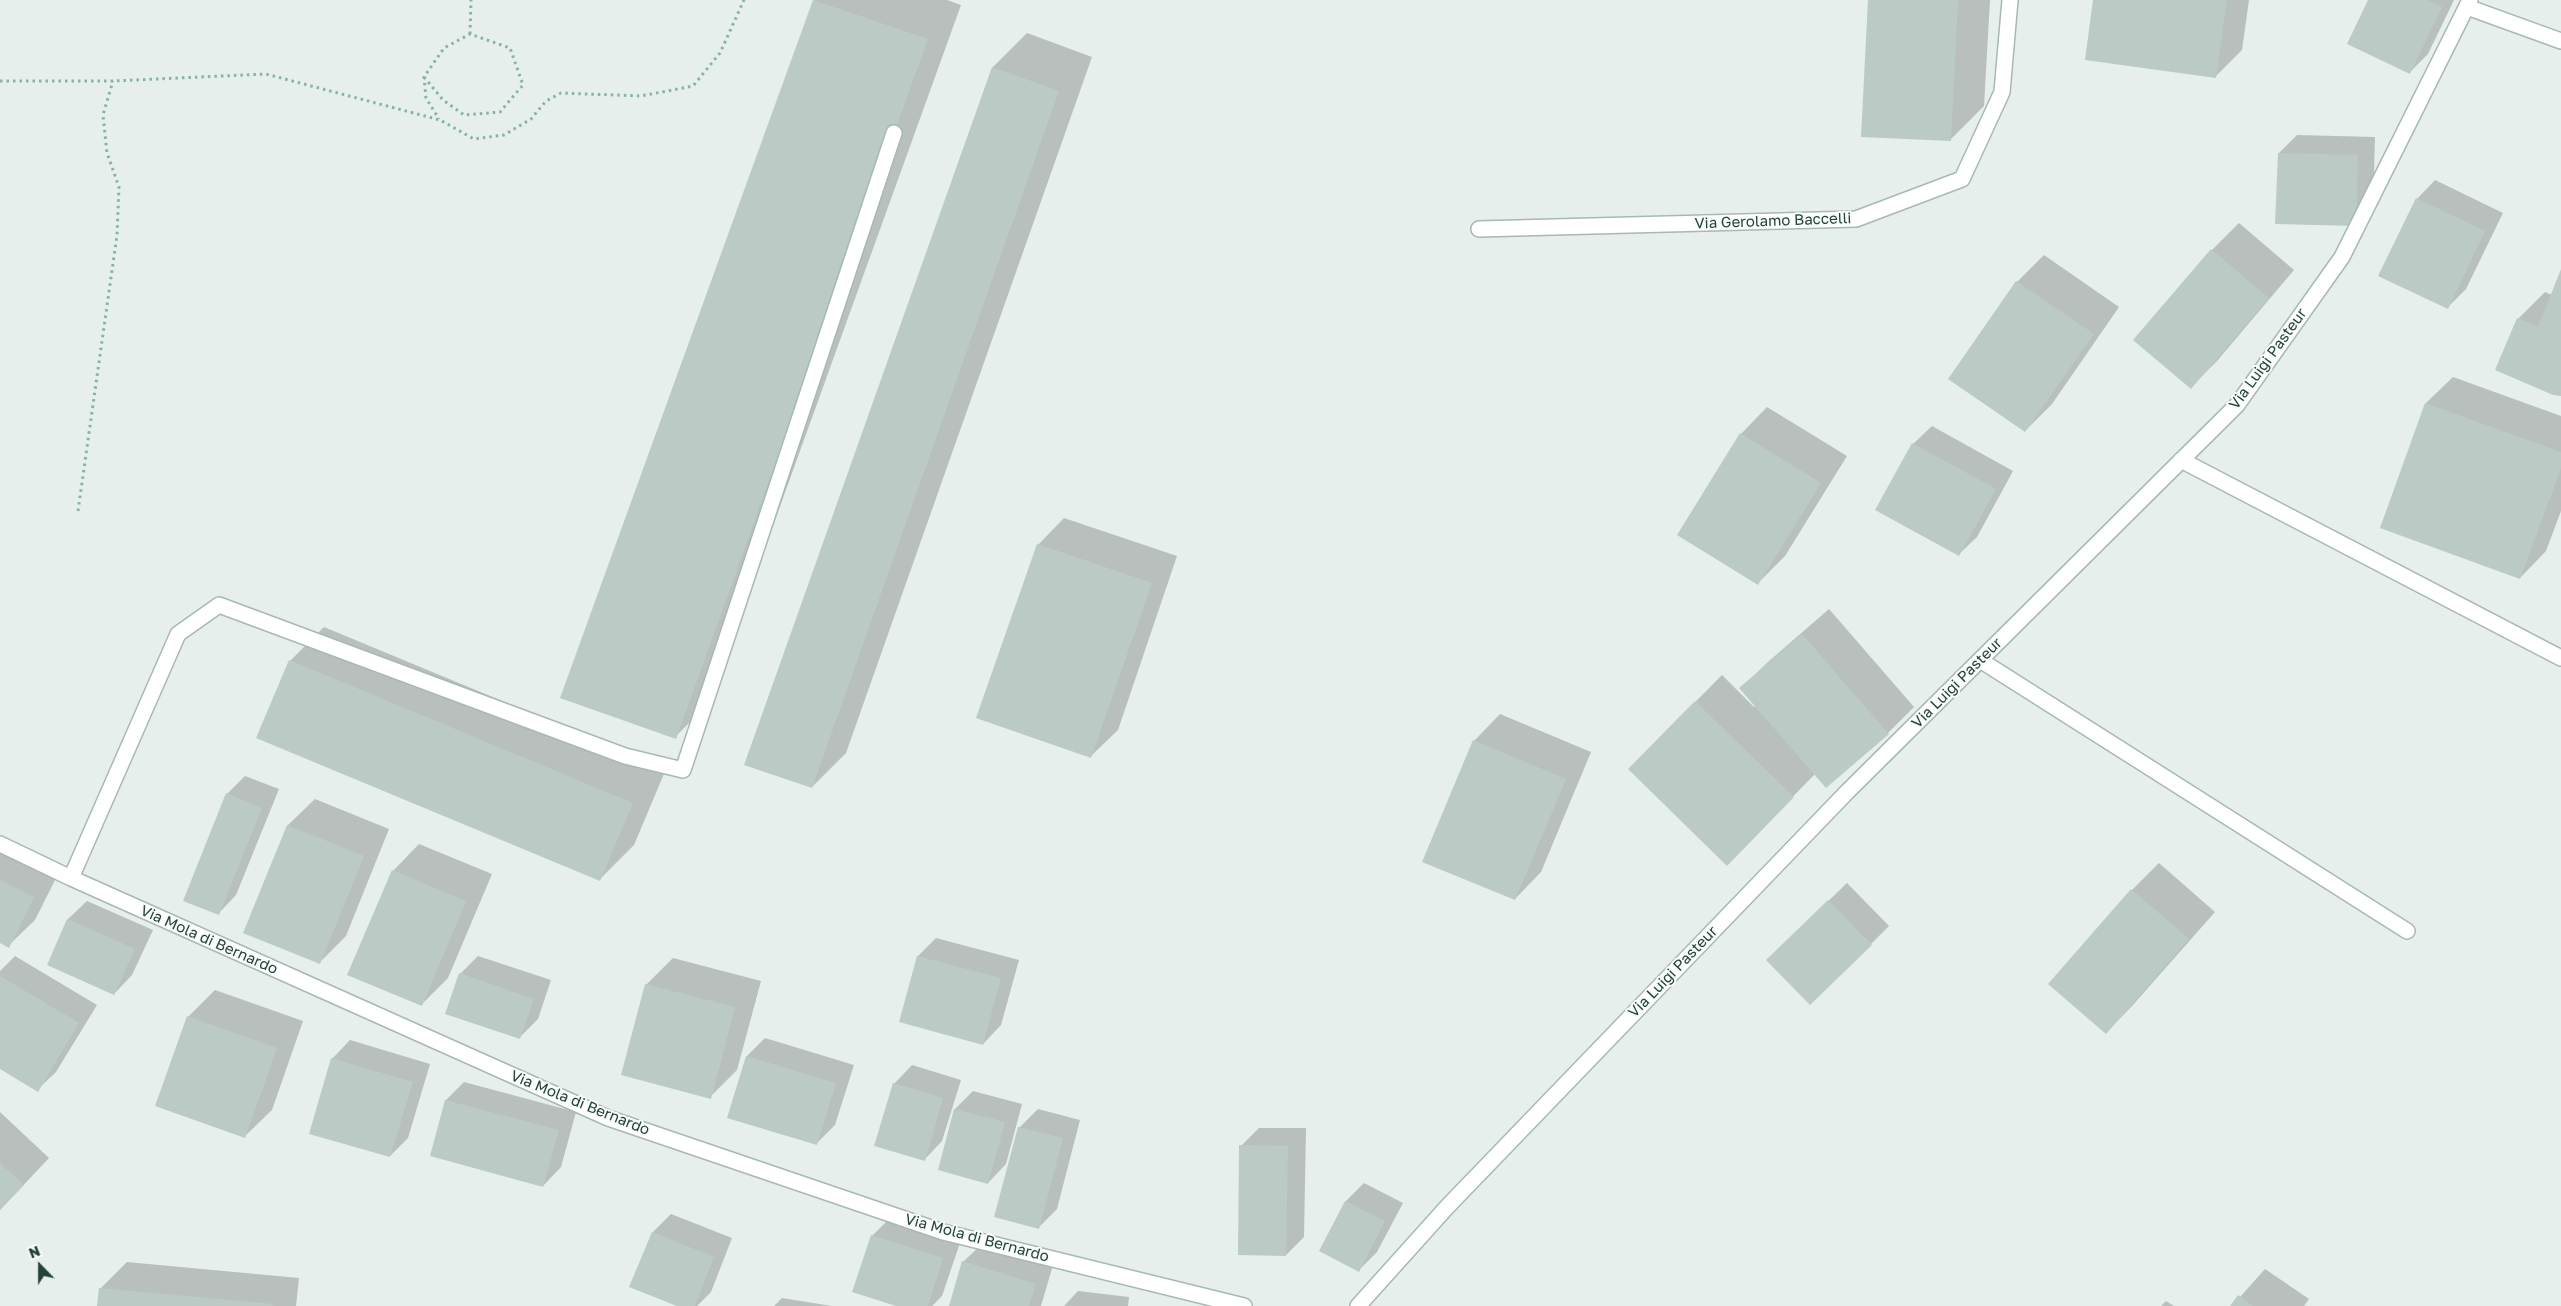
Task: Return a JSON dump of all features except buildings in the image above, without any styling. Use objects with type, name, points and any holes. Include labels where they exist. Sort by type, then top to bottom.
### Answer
[{"type":"street","name":"Via Gerolamo Baccelli","points":[[1479,229],[1856,219],[1962,180],[2002,92],[2010,0]]},
{"type":"street","points":[[2468,3],[2561,41]]},
{"type":"street","name":"Via Luigi Pasteur","points":[[1358,1306],[1447,1207],[1847,792],[2237,405],[2342,257],[2468,3]]},
{"type":"street","points":[[71,878],[178,634],[220,605],[625,756],[683,770],[894,133]]},
{"type":"street","points":[[2181,460],[2561,658]]},
{"type":"street","points":[[1980,660],[2407,931]]},
{"type":"street","name":"Via Mola di Bernardo","points":[[0,844],[71,878],[608,1118],[943,1232],[1244,1306]]},
{"type":"path","points":[[470,34],[471,0]]},
{"type":"path","points":[[0,81],[113,81],[266,74],[440,120],[474,139],[504,135],[531,120],[546,101],[561,93],[641,96],[693,86],[720,53],[744,0]]},
{"type":"path","points":[[424,77],[443,100],[464,115],[500,112],[522,85],[510,48],[470,34],[444,48],[424,77],[426,98],[440,120]]},
{"type":"path","points":[[78,511],[117,235],[119,186],[107,153],[103,115],[113,81]]}]
